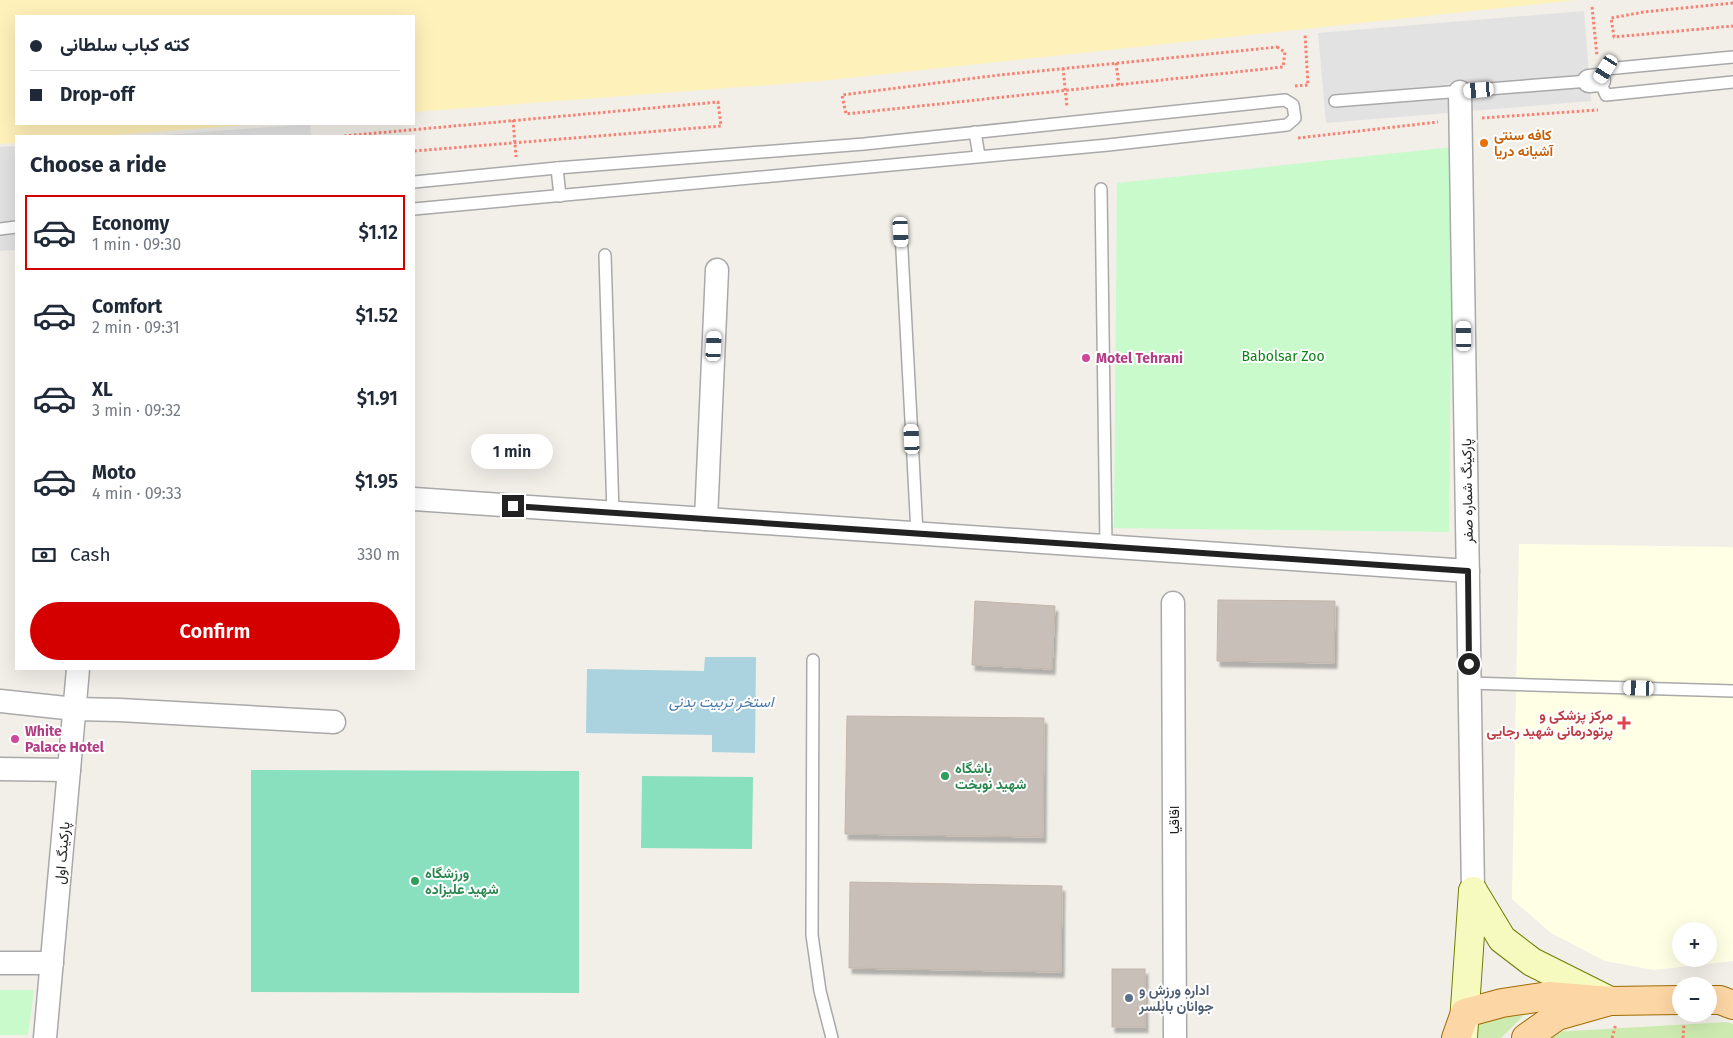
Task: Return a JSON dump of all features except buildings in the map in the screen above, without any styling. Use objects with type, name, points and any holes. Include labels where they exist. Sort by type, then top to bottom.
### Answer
[{"type":"main road","points":[[1473,891],[1502,939],[1532,962],[1610,1001]]},
{"type":"main road","points":[[1456,1038],[1464,1025],[1473,891]]},
{"type":"main road","points":[[1464,1025],[1502,1003],[1549,996],[1610,1001],[1672,1000]]},
{"type":"main road","points":[[1526,1038],[1557,1016],[1610,1001]]},
{"type":"street","name":"پارکینگ شماره صفر","points":[[1460,92],[1473,891]]},
{"type":"street","points":[[706,519],[717,270]]},
{"type":"street","points":[[415,499],[1468,571]]},
{"type":"street","name":"اقاقیا","points":[[1173,602],[1175,1038]]},
{"type":"street","name":"پارکینگ اول","points":[[45,1038],[78,670]]},
{"type":"street","points":[[0,701],[75,709],[334,722]]},
{"type":"street","points":[[0,769],[69,770]]},
{"type":"street","points":[[0,963],[52,963]]},
{"type":"lane","points":[[1335,101],[1594,81],[1606,69],[1733,57]]},
{"type":"lane","points":[[1594,81],[1606,94],[1733,82]]},
{"type":"lane","points":[[415,182],[557,168],[864,144],[1285,100],[1293,106],[1295,118],[1287,125],[1108,145],[415,209]]},
{"type":"lane","points":[[975,132],[979,156]]},
{"type":"lane","points":[[557,168],[560,196]]},
{"type":"lane","points":[[1101,189],[1106,546]]},
{"type":"lane","points":[[0,229],[15,227]]},
{"type":"lane","points":[[901,232],[917,533]]},
{"type":"lane","points":[[605,255],[613,512]]},
{"type":"lane","points":[[813,660],[812,935],[820,991],[832,1038]]},
{"type":"lane","points":[[1470,683],[1733,691]]},
{"type":"path","points":[[1733,3],[1644,12],[1611,18],[1614,37],[1733,26]]},
{"type":"path","points":[[1277,48],[1285,52],[1284,67],[846,114],[842,95],[991,76],[1116,63],[1277,48]]},
{"type":"path","points":[[1116,63],[1119,85]]},
{"type":"path","points":[[1064,68],[1067,107]]},
{"type":"path","points":[[355,135],[718,102],[721,126],[415,151]]},
{"type":"path","points":[[513,120],[517,172]]},
{"type":"shaded area","points":[[1584,11],[1591,101],[1326,123],[1318,33]]},
{"type":"shaded area","points":[[310,125],[311,135],[162,135]]},
{"type":"shaded area","points":[[15,146],[15,250],[0,251],[0,147]]},
{"type":"shaded area","name":"مرکز پزشکی و پرتودرمانی شهید رجایی","points":[[1519,544],[1733,547],[1733,961],[1717,963],[1717,922],[1672,922],[1672,967],[1680,967],[1654,970],[1605,961],[1551,933],[1512,899]]},
{"type":"green space","name":"Babolsar Zoo","points":[[1453,147],[1449,532],[1114,528],[1117,183]]},
{"type":"green space","name":"ورزشگاه شهید علیزاده","points":[[251,770],[579,771],[579,993],[251,992]]},
{"type":"green space","points":[[642,776],[753,777],[752,849],[641,848]]},
{"type":"green space","points":[[0,990],[34,990],[28,1035],[0,1035]]},
{"type":"green space","points":[[1524,1015],[1501,1038],[1472,1038],[1473,1024],[1481,1018]]},
{"type":"green space","points":[[1727,1022],[1733,1024],[1733,1038],[1541,1038],[1552,1032]]},
{"type":"sand","points":[[0,0],[1576,0],[820,81],[415,112],[415,15],[15,15],[15,125],[245,125],[115,135],[15,135],[15,143],[0,144]]},
{"type":"water","name":"استخر تربیت بدنی","points":[[705,657],[756,657],[755,753],[712,752],[712,735],[586,733],[587,669],[704,671]]},
{"type":"place","name":"کافه سنتی آشیانه دریا","points":[[1484,143]]},
{"type":"place","name":"Motel Tehrani","points":[[1086,358]]},
{"type":"place","name":"مرکز پزشکی و پرتودرمانی شهید رجایی","points":[[1624,723]]},
{"type":"place","name":"White Palace Hotel","points":[[15,739]]},
{"type":"place","name":"باشگاه شهید نوبخت","points":[[945,776]]},
{"type":"place","name":"ورزشگاه شهید علیزاده","points":[[415,881]]},
{"type":"place","name":"اداره ورزش و جوانان بابلسر","points":[[1129,998]]},
{"type":"route","points":[[513,506],[1468,571],[1469,664]]}]
